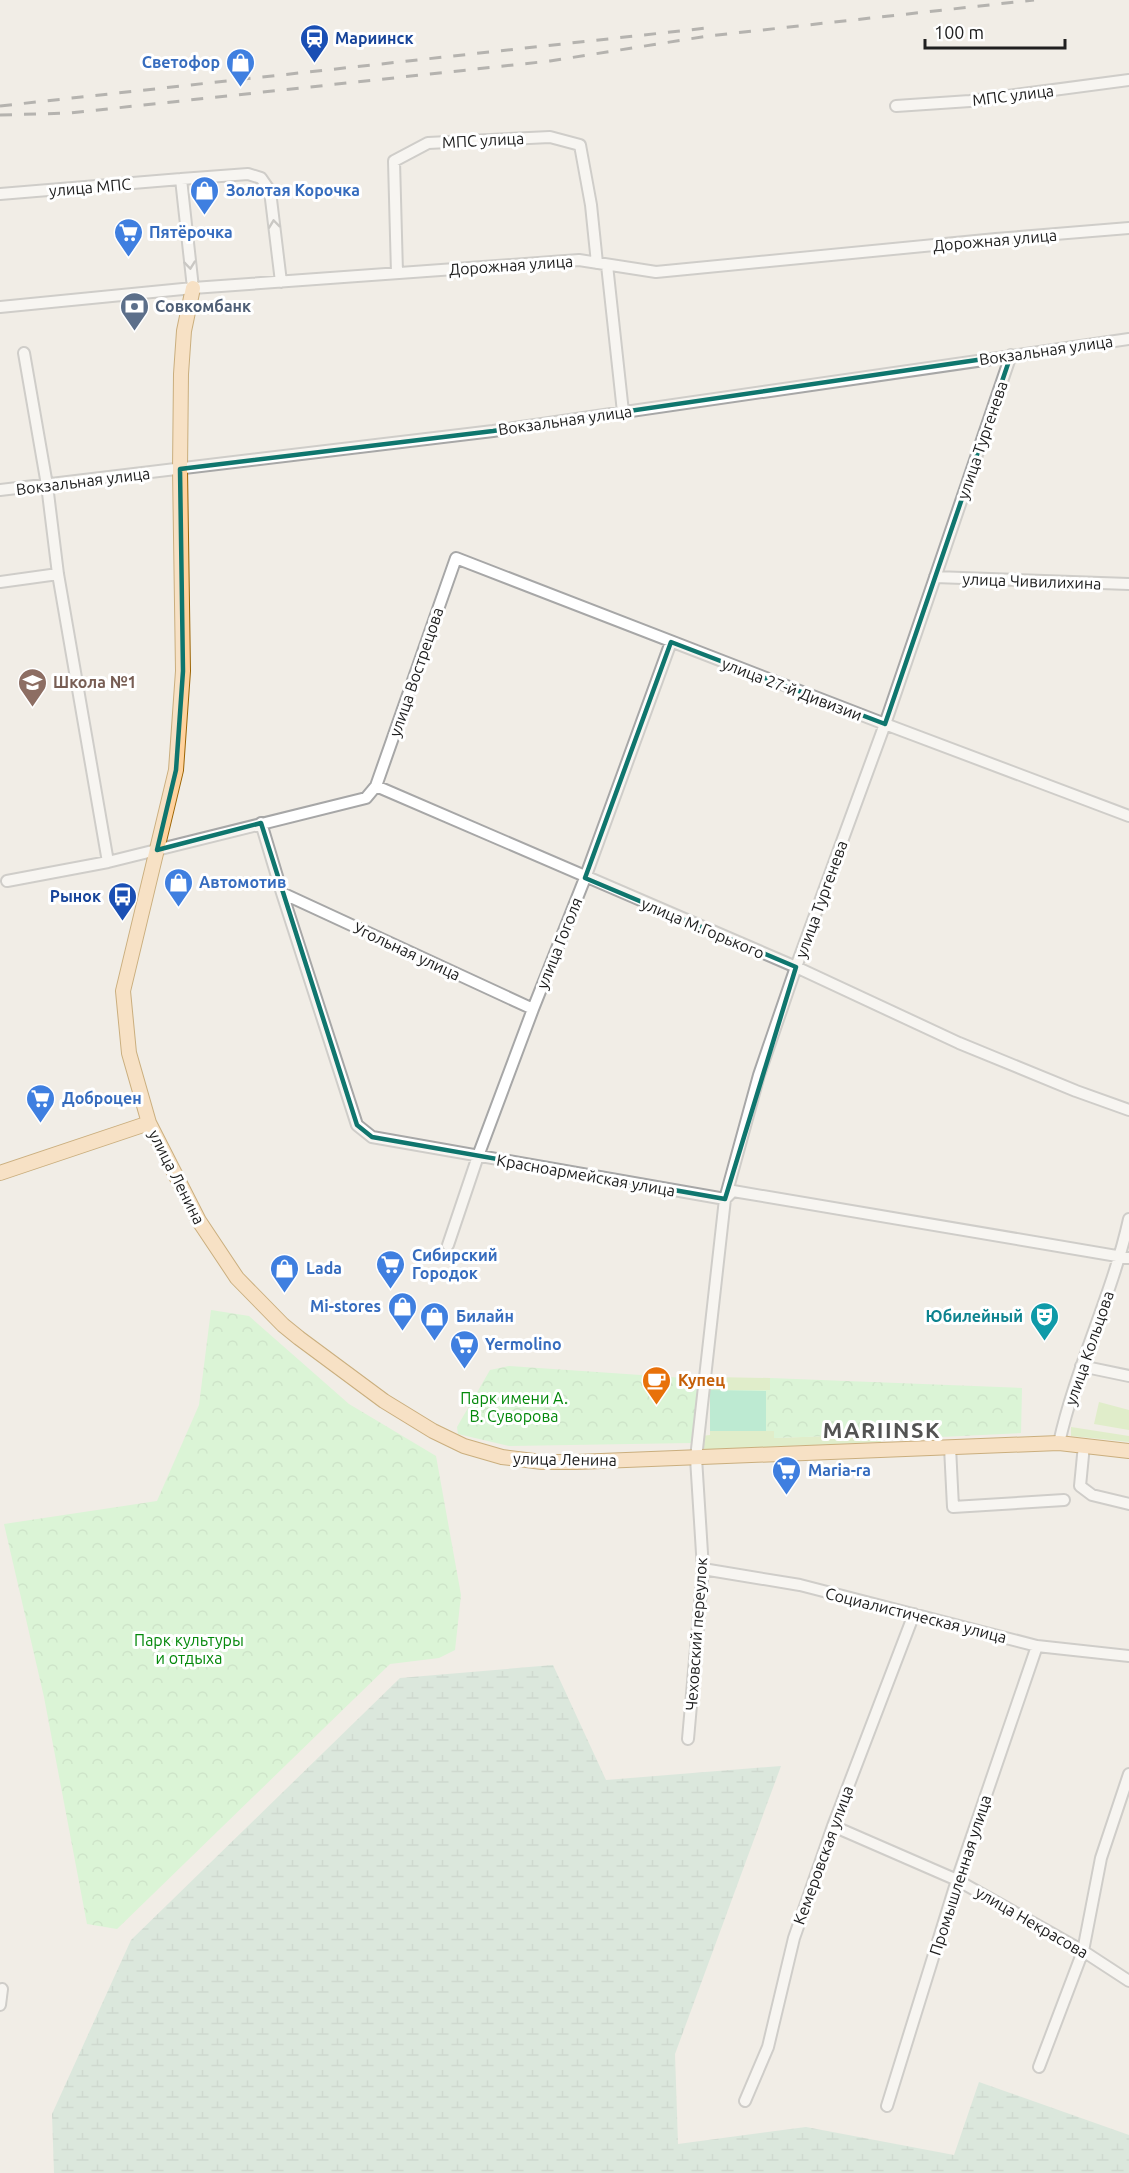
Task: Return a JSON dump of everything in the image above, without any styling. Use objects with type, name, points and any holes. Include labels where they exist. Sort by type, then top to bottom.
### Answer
[{"type":"main road","name":"улица Ленина","points":[[193,288],[184,331],[181,375],[183,671],[176,770],[123,991],[129,1053],[149,1123],[199,1221],[237,1278],[283,1325],[384,1401],[433,1431],[464,1446],[502,1457],[542,1462],[1059,1443],[1129,1451]]},
{"type":"main road","points":[[0,1173],[149,1123]]},
{"type":"street","name":"МПС улица","points":[[896,106],[970,101],[1129,80]]},
{"type":"street","name":"МПС улица","points":[[397,273],[394,161],[428,143],[550,137],[580,145],[602,264]]},
{"type":"street","name":"улица МПС","points":[[0,194],[248,174],[261,178],[270,191],[281,282]]},
{"type":"street","points":[[181,179],[193,288]]},
{"type":"street","name":"Дорожная улица","points":[[0,308],[193,288],[579,260],[656,272],[1129,228]]},
{"type":"street","points":[[602,264],[623,412]]},
{"type":"street","name":"Вокзальная улица","points":[[0,490],[493,431],[1129,339]]},
{"type":"street","points":[[24,353],[47,485],[58,574],[108,862]]},
{"type":"street","name":"улица Тургенева","points":[[696,1458],[725,1199],[759,1075],[885,724],[1011,355]]},
{"type":"street","name":"улица 27-й Дивизии","points":[[456,558],[1129,816]]},
{"type":"street","name":"улица Вострецова","points":[[376,786],[456,558]]},
{"type":"street","points":[[0,582],[58,574]]},
{"type":"street","name":"улица Чивилихина","points":[[935,577],[1129,584]]},
{"type":"street","name":"улица Гоголя","points":[[448,1245],[478,1156],[585,878],[671,642]]},
{"type":"street","points":[[7,881],[108,862],[366,798],[376,786]]},
{"type":"street","name":"улица М.Горького","points":[[376,786],[796,967],[959,1043],[1129,1110]]},
{"type":"street","name":"Красноармейская улица","points":[[261,823],[357,1125],[372,1137],[725,1199],[733,1191],[1125,1258]]},
{"type":"street","name":"Угольная улица","points":[[282,893],[533,1009]]},
{"type":"street","name":"улица Кольцова","points":[[1059,1443],[1081,1366],[1125,1258],[1129,1219]]},
{"type":"street","points":[[1081,1366],[1129,1376]]},
{"type":"street","points":[[1084,1445],[1080,1486],[1092,1495],[1129,1504]]},
{"type":"street","points":[[950,1447],[953,1508],[1064,1500]]},
{"type":"street","name":"Чеховский переулок","points":[[688,1739],[703,1569],[696,1458]]},
{"type":"street","name":"Социалистическая улица","points":[[703,1569],[800,1585],[1037,1646],[1129,1656]]},
{"type":"street","name":"Кемеровская улица","points":[[745,2101],[768,2047],[794,1938],[833,1826],[914,1614]]},
{"type":"street","name":"Промышленная улица","points":[[887,2106],[957,1880],[1037,1646]]},
{"type":"street","points":[[1039,2067],[1083,1951],[1101,1858],[1129,1774]]},
{"type":"street","name":"улица Некрасова","points":[[833,1826],[957,1880],[1083,1951],[1129,1981]]},
{"type":"street","points":[[0,2005],[2,1989]]},
{"type":"highlighted area","points":[[1011,355],[885,724],[671,642],[585,878],[796,967],[725,1199],[372,1137],[357,1125],[261,823],[157,850],[176,770],[183,671],[180,469],[493,431]]},
{"type":"green space","name":"Парк культуры и отдыха","points":[[211,1310],[249,1316],[349,1404],[436,1456],[461,1595],[455,1650],[439,1658],[390,1664],[117,1929],[87,1924],[44,1697],[4,1524],[157,1501],[199,1405]]},
{"type":"green space","name":"Парк имени А. В. Суворова","points":[[509,1366],[699,1379],[691,1443],[509,1446],[458,1434],[457,1427],[490,1370]]},
{"type":"green space","points":[[711,1377],[770,1378],[771,1390],[710,1390]]},
{"type":"green space","points":[[770,1378],[1022,1388],[1021,1433],[920,1438],[919,1433],[774,1438],[774,1431],[710,1431],[710,1390],[770,1390]]},
{"type":"green space","points":[[710,1390],[766,1391],[766,1431],[710,1431]]},
{"type":"green space","points":[[1099,1402],[1129,1410],[1129,1430],[1094,1424]]},
{"type":"green space","points":[[1071,1427],[1129,1436],[1129,1442],[1071,1436]]},
{"type":"green space","points":[[710,1431],[774,1431],[775,1438],[856,1435],[856,1438],[880,1437],[881,1442],[700,1450],[701,1436],[710,1435]]},
{"type":"green space","points":[[553,1665],[606,1780],[781,1766],[675,2054],[678,2144],[806,2127],[954,2155],[979,2082],[1129,2135],[1129,2173],[54,2173],[52,2114],[131,1940],[400,1678]]},
{"type":"railway","points":[[0,115],[70,113],[550,61],[708,36],[1034,0]]},
{"type":"railway","points":[[0,106],[707,28]]},
{"type":"place","name":"Мариинск","points":[[314,64]]},
{"type":"place","name":"Светофор","points":[[241,88]]},
{"type":"place","name":"Золотая Корочка","points":[[205,216]]},
{"type":"place","name":"Пятёрочка","points":[[128,258]]},
{"type":"place","name":"Совкомбанк","points":[[134,332]]},
{"type":"place","name":"Школа №1","points":[[32,708]]},
{"type":"place","name":"Автомотив","points":[[178,908]]},
{"type":"place","name":"Рынок","points":[[122,922]]},
{"type":"place","name":"Доброцен","points":[[41,1124]]},
{"type":"place","name":"Сибирский Городок","points":[[391,1290]]},
{"type":"place","name":"Lada","points":[[285,1294]]},
{"type":"place","name":"Mi-stores","points":[[402,1332]]},
{"type":"place","name":"Билайн","points":[[435,1342]]},
{"type":"place","name":"Юбилейный","points":[[1044,1342]]},
{"type":"place","name":"Yermolino","points":[[464,1370]]},
{"type":"place","name":"Купец","points":[[657,1406]]},
{"type":"place","name":"Maria-ra","points":[[787,1496]]},
{"type":"district","name":"MARIINSK","points":[[882,1430]]}]
